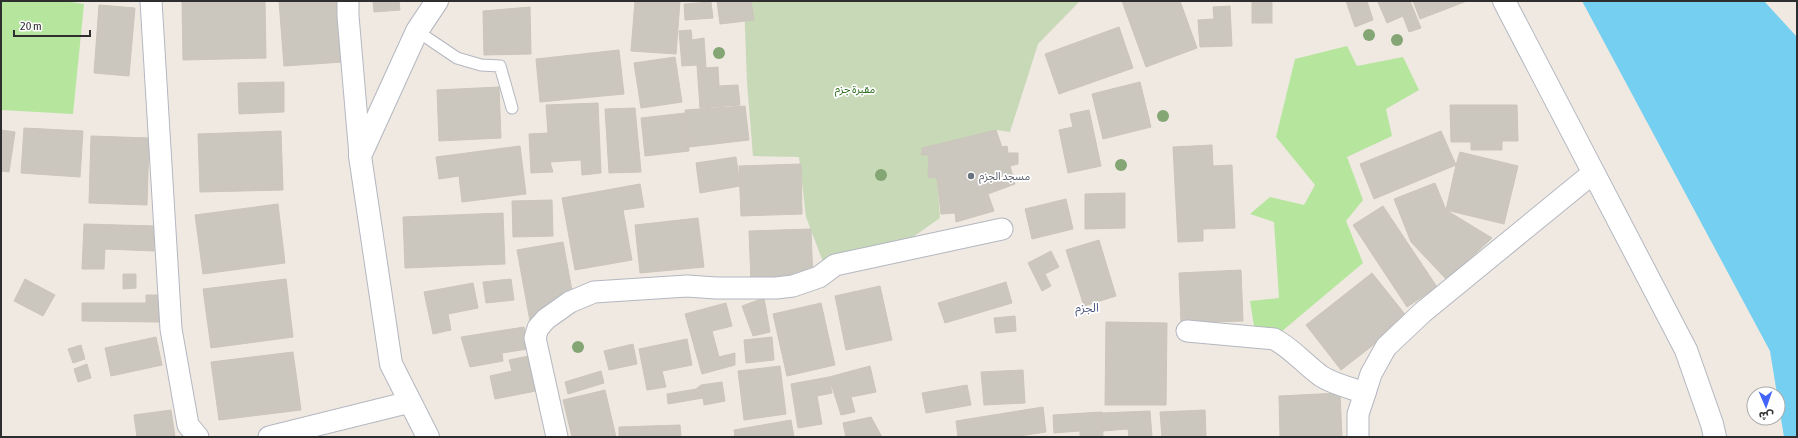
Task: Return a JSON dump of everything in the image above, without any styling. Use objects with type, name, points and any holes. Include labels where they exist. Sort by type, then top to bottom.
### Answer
[{"type":"street","points":[[151,1],[171,329],[188,425],[198,437]]},
{"type":"street","points":[[348,1],[360,156],[391,364],[428,437]]},
{"type":"street","points":[[360,156],[417,31],[437,1]]},
{"type":"street","points":[[1504,1],[1686,350],[1712,424],[1715,437]]},
{"type":"street","points":[[1358,437],[1358,414],[1371,374],[1386,347],[1423,312],[1593,173]]},
{"type":"street","points":[[557,437],[536,338],[538,328],[546,319],[570,302],[594,292],[687,286],[716,288],[776,288],[793,286],[819,277],[836,265],[1002,229]]},
{"type":"street","points":[[1187,331],[1274,339],[1286,345],[1308,367],[1323,377],[1365,393]]},
{"type":"street","points":[[269,437],[410,402]]},
{"type":"lane","points":[[417,31],[457,58],[481,65],[500,66],[512,108]]},
{"type":"green space","points":[[1,1],[64,1],[84,4],[73,114],[1,110]]},
{"type":"green space","name":"مقبرة جزم","points":[[744,1],[1080,1],[1038,44],[1010,132],[996,130],[922,148],[921,155],[929,155],[928,177],[937,178],[940,218],[897,248],[823,262],[806,217],[799,157],[753,156],[747,83]]},
{"type":"green space","points":[[1347,46],[1357,66],[1403,57],[1419,90],[1386,109],[1392,136],[1347,157],[1363,200],[1346,221],[1363,263],[1281,332],[1255,332],[1250,301],[1279,298],[1274,222],[1250,214],[1270,197],[1304,205],[1315,185],[1276,137],[1295,59]]},
{"type":"water","points":[[1582,1],[1764,1],[1797,37],[1797,437],[1784,437],[1782,426],[1786,426],[1786,386],[1776,386],[1770,351]]},
{"type":"building","points":[[182,1],[265,1],[266,58],[183,60]]},
{"type":"building","points":[[279,1],[339,1],[343,62],[284,66]]},
{"type":"building","points":[[373,1],[399,1],[400,10],[374,12]]},
{"type":"building","points":[[635,1],[680,1],[676,54],[631,51]]},
{"type":"building","points":[[717,1],[751,1],[754,20],[720,24]]},
{"type":"building","points":[[1122,1],[1180,1],[1197,48],[1146,67]]},
{"type":"building","points":[[1252,1],[1272,1],[1272,23],[1252,23]]},
{"type":"building","points":[[1346,1],[1367,1],[1373,20],[1355,27]]},
{"type":"building","points":[[1410,1],[1421,28],[1409,32],[1403,16],[1387,23],[1378,2]]},
{"type":"building","points":[[1413,1],[1467,1],[1420,19]]},
{"type":"building","points":[[711,2],[713,18],[685,20],[684,4]]},
{"type":"building","points":[[99,5],[135,8],[129,76],[94,73]]},
{"type":"building","points":[[1230,6],[1232,46],[1200,47],[1198,20],[1214,19],[1213,7]]},
{"type":"building","points":[[530,7],[531,54],[484,55],[483,11]]},
{"type":"building","points":[[1119,27],[1133,68],[1059,94],[1045,54]]},
{"type":"building","points":[[691,30],[692,40],[704,38],[706,68],[718,67],[719,86],[738,85],[740,105],[700,108],[697,65],[682,66],[679,31]]},
{"type":"building","points":[[619,50],[624,94],[540,102],[536,59]]},
{"type":"building","points":[[675,57],[682,102],[641,108],[634,63]]},
{"type":"building","points":[[284,82],[284,112],[239,114],[238,83]]},
{"type":"building","points":[[1140,82],[1151,127],[1103,139],[1092,94]]},
{"type":"building","points":[[499,87],[501,138],[439,141],[437,90]]},
{"type":"building","points":[[598,103],[601,173],[582,175],[581,160],[550,162],[553,172],[531,173],[529,134],[548,133],[546,105]]},
{"type":"building","points":[[1450,105],[1517,105],[1518,141],[1502,141],[1502,150],[1471,150],[1471,142],[1451,142]]},
{"type":"building","points":[[745,106],[749,140],[689,147],[685,110]]},
{"type":"building","points":[[635,108],[641,172],[609,173],[605,109]]},
{"type":"building","points":[[1089,110],[1101,166],[1068,173],[1059,130],[1073,127],[1070,114]]},
{"type":"building","points":[[685,113],[689,151],[645,156],[641,118]]},
{"type":"building","points":[[24,128],[83,131],[80,177],[21,173]]},
{"type":"building","points":[[1,130],[15,132],[9,172],[1,171]]},
{"type":"building","name":"مسجد الجزم","points":[[996,130],[1002,147],[1007,146],[1008,153],[1018,153],[1018,164],[1010,166],[1015,184],[988,194],[994,211],[956,222],[955,213],[941,214],[937,178],[928,177],[929,155],[921,155],[922,148]]},
{"type":"building","points":[[281,131],[283,190],[200,192],[198,134]]},
{"type":"building","points":[[1441,131],[1456,165],[1374,199],[1360,164]]},
{"type":"building","points":[[91,136],[149,138],[147,205],[89,203]]},
{"type":"building","points":[[1212,145],[1213,166],[1232,165],[1235,228],[1203,229],[1203,241],[1178,242],[1173,147]]},
{"type":"building","points":[[520,146],[526,194],[462,202],[459,176],[439,179],[436,157]]},
{"type":"building","points":[[1460,152],[1518,166],[1504,224],[1446,210]]},
{"type":"building","points":[[736,157],[740,186],[700,193],[696,163]]},
{"type":"building","points":[[801,164],[802,214],[741,216],[739,166]]},
{"type":"building","points":[[1435,183],[1446,210],[1492,238],[1447,280],[1411,242],[1394,199]]},
{"type":"building","points":[[640,184],[644,207],[623,210],[632,260],[575,270],[562,198]]},
{"type":"building","points":[[1125,193],[1125,228],[1085,229],[1085,194]]},
{"type":"building","points":[[1066,199],[1073,229],[1032,239],[1025,209]]},
{"type":"building","points":[[552,200],[553,236],[513,237],[512,201]]},
{"type":"building","points":[[278,204],[285,263],[203,274],[195,215]]},
{"type":"building","points":[[1383,206],[1437,287],[1407,307],[1353,225]]},
{"type":"building","points":[[503,213],[505,264],[405,268],[403,217]]},
{"type":"building","points":[[698,218],[704,267],[640,273],[635,225]]},
{"type":"building","points":[[84,224],[155,226],[154,251],[105,249],[104,269],[82,269]]},
{"type":"building","points":[[811,229],[813,280],[751,282],[749,231]]},
{"type":"building","points":[[1099,240],[1116,296],[1084,306],[1066,250]]},
{"type":"building","points":[[563,242],[573,296],[530,321],[517,250]]},
{"type":"building","points":[[1051,251],[1059,267],[1045,274],[1051,286],[1042,291],[1028,263]]},
{"type":"building","points":[[1241,270],[1243,321],[1181,323],[1179,273]]},
{"type":"building","points":[[1372,273],[1408,318],[1341,370],[1306,325]]},
{"type":"building","points":[[123,274],[136,274],[136,288],[123,289]]},
{"type":"building","points":[[25,279],[55,295],[43,316],[14,301]]},
{"type":"building","points":[[286,279],[293,337],[211,348],[203,289]]},
{"type":"building","points":[[511,279],[514,300],[486,303],[483,282]]},
{"type":"building","points":[[1006,282],[1012,303],[945,323],[938,303]]},
{"type":"building","points":[[473,283],[478,308],[448,314],[451,330],[433,334],[424,292]]},
{"type":"building","points":[[880,286],[892,340],[846,350],[835,296]]},
{"type":"building","points":[[146,295],[159,295],[159,322],[82,321],[82,303],[146,303]]},
{"type":"building","points":[[764,298],[770,332],[753,336],[742,306]]},
{"type":"building","points":[[726,303],[732,326],[712,331],[719,357],[735,353],[735,365],[702,374],[685,314]]},
{"type":"building","points":[[821,303],[835,365],[787,376],[773,314]]},
{"type":"building","points":[[1015,316],[1016,331],[996,333],[994,318]]},
{"type":"building","points":[[1106,322],[1167,323],[1166,405],[1105,405]]},
{"type":"building","points":[[524,327],[528,349],[502,353],[503,361],[470,367],[461,337]]},
{"type":"building","points":[[156,337],[162,365],[111,376],[105,348]]},
{"type":"building","points":[[772,337],[774,360],[746,363],[744,340]]},
{"type":"building","points":[[687,339],[692,365],[662,371],[666,387],[647,390],[639,349]]},
{"type":"building","points":[[633,344],[637,364],[609,370],[604,351]]},
{"type":"building","points":[[81,345],[85,359],[73,363],[68,349]]},
{"type":"building","points":[[293,352],[301,410],[219,420],[211,362]]},
{"type":"building","points":[[534,355],[541,390],[495,399],[490,376],[512,371],[509,360]]},
{"type":"building","points":[[87,364],[91,378],[78,382],[74,369]]},
{"type":"building","points":[[780,366],[786,414],[744,420],[738,371]]},
{"type":"building","points":[[870,366],[876,392],[851,397],[855,412],[841,415],[829,377]]},
{"type":"building","points":[[1023,370],[1025,403],[984,405],[981,372]]},
{"type":"building","points":[[601,371],[604,383],[568,394],[565,382]]},
{"type":"building","points":[[829,377],[832,393],[817,396],[822,424],[798,428],[791,384]]},
{"type":"building","points":[[722,382],[725,401],[704,405],[703,398],[668,404],[667,394],[696,389],[701,385]]},
{"type":"building","points":[[967,385],[971,405],[926,413],[922,393]]},
{"type":"building","points":[[605,390],[616,437],[572,437],[563,400]]},
{"type":"building","points":[[1340,393],[1342,437],[1280,437],[1279,396]]},
{"type":"building","points":[[1043,407],[1046,432],[1013,437],[958,437],[956,421]]},
{"type":"building","points":[[171,410],[175,437],[137,437],[134,415]]},
{"type":"building","points":[[1205,410],[1206,437],[1162,437],[1160,412]]},
{"type":"building","points":[[1150,411],[1152,437],[1129,437],[1128,429],[1103,431],[1102,413]]},
{"type":"building","points":[[1102,412],[1103,437],[1080,437],[1080,431],[1054,433],[1053,415]]},
{"type":"building","points":[[871,417],[882,437],[846,437],[843,423]]},
{"type":"building","points":[[791,420],[794,437],[735,437],[734,430]]},
{"type":"building","points":[[680,425],[681,437],[619,437],[619,427]]},
{"type":"place","name":"مسجد الجزم","points":[[971,176]]},
{"type":"district","name":"الجزم","points":[[1087,308]]}]
